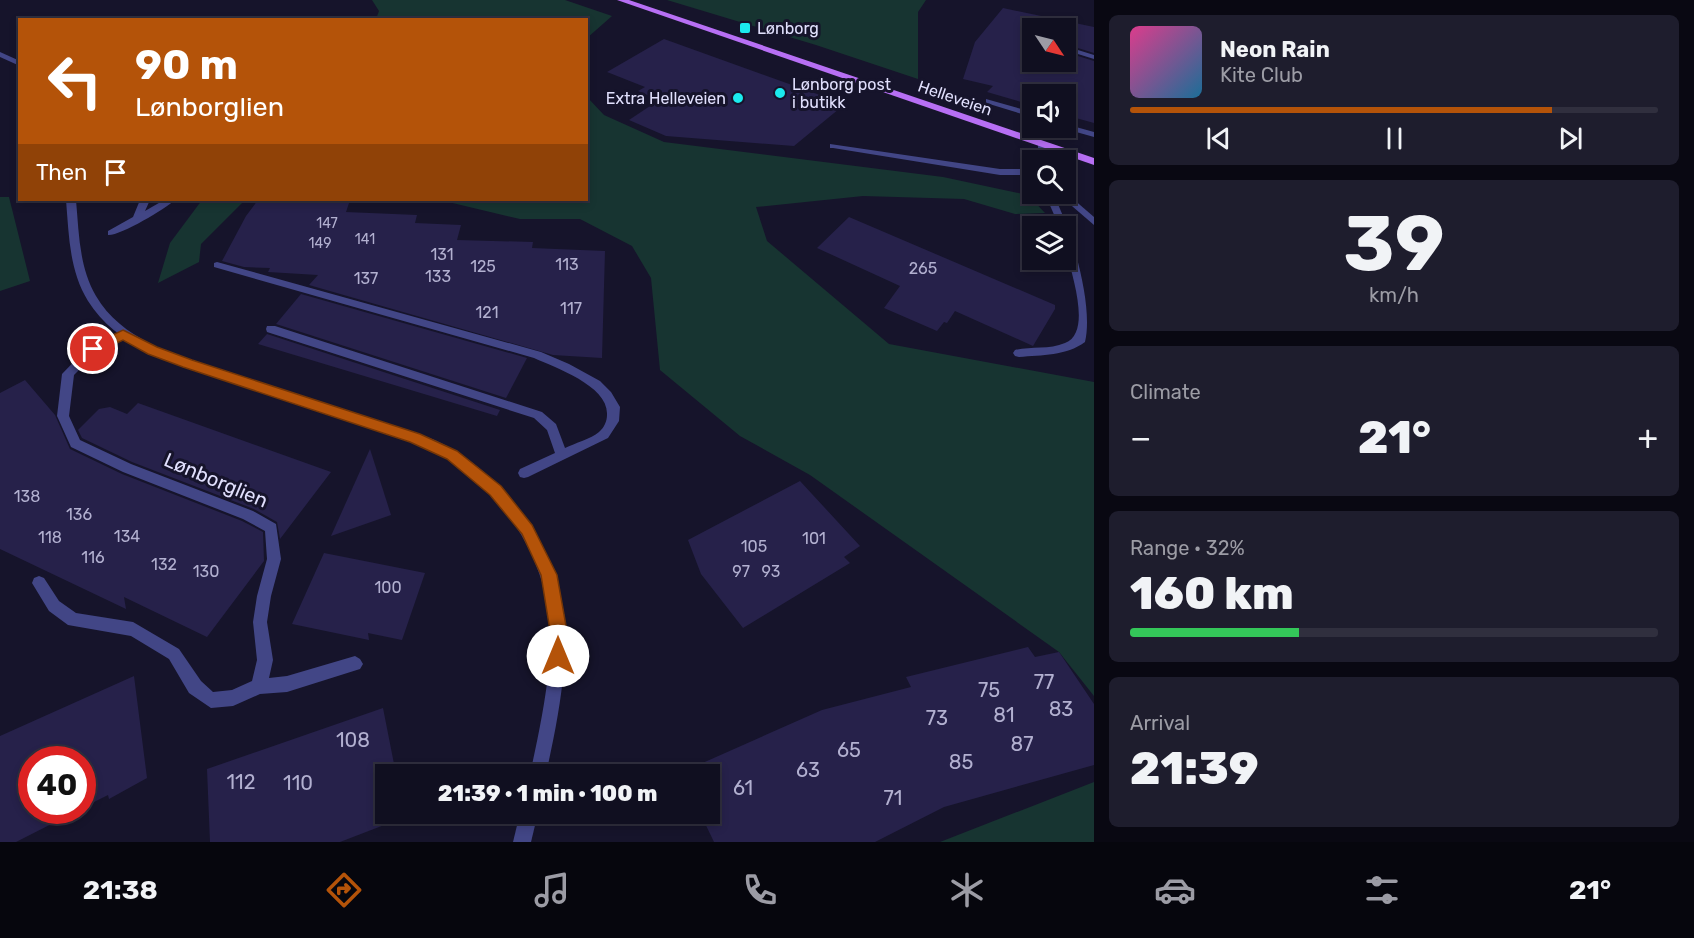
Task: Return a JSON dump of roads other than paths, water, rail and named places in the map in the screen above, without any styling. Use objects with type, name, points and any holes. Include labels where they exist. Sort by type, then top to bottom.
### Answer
[{"type":"main road","name":"Helleveien","points":[[621,0],[1094,162]]},
{"type":"street","points":[[1076,51],[1094,57]]},
{"type":"street","points":[[0,54],[18,63]]},
{"type":"street","name":"Helleveien","points":[[989,100],[1022,112]]},
{"type":"street","points":[[1076,129],[1094,135]]},
{"type":"street","points":[[1041,143],[1041,150]]},
{"type":"street","points":[[832,146],[1000,172],[1022,172]]},
{"type":"street","points":[[71,201],[77,261],[92,299],[123,334],[152,350],[187,363],[415,438],[452,455],[495,490],[527,529],[549,575],[560,637],[552,711],[540,764]]},
{"type":"street","points":[[137,219],[145,201]]},
{"type":"street","points":[[111,233],[168,201]]},
{"type":"street","points":[[1019,353],[1053,350],[1075,344],[1082,339],[1091,319],[1092,303],[1089,290],[1066,226],[1054,204]]},
{"type":"street","points":[[1073,204],[1094,222]]},
{"type":"street","points":[[217,265],[537,355],[561,365],[600,388],[614,406],[615,417],[612,427],[604,435],[524,473]]},
{"type":"street","points":[[271,329],[538,415],[552,427],[562,456]]},
{"type":"street","name":"Lønborglien","points":[[123,334],[93,349],[68,374],[63,416],[75,443],[127,468],[248,515],[271,528],[274,559],[260,622],[265,660],[260,686]]},
{"type":"street","points":[[39,583],[54,606],[74,620],[133,629],[174,654],[195,687],[211,699],[233,699],[260,686],[287,684],[355,664]]},
{"type":"street","points":[[522,842],[526,824]]},
{"type":"place","name":"Lønborg","points":[[745,28]]},
{"type":"place","name":"Lønborg post i butikk","points":[[780,93]]},
{"type":"place","name":"Extra Helleveien","points":[[738,98]]}]
